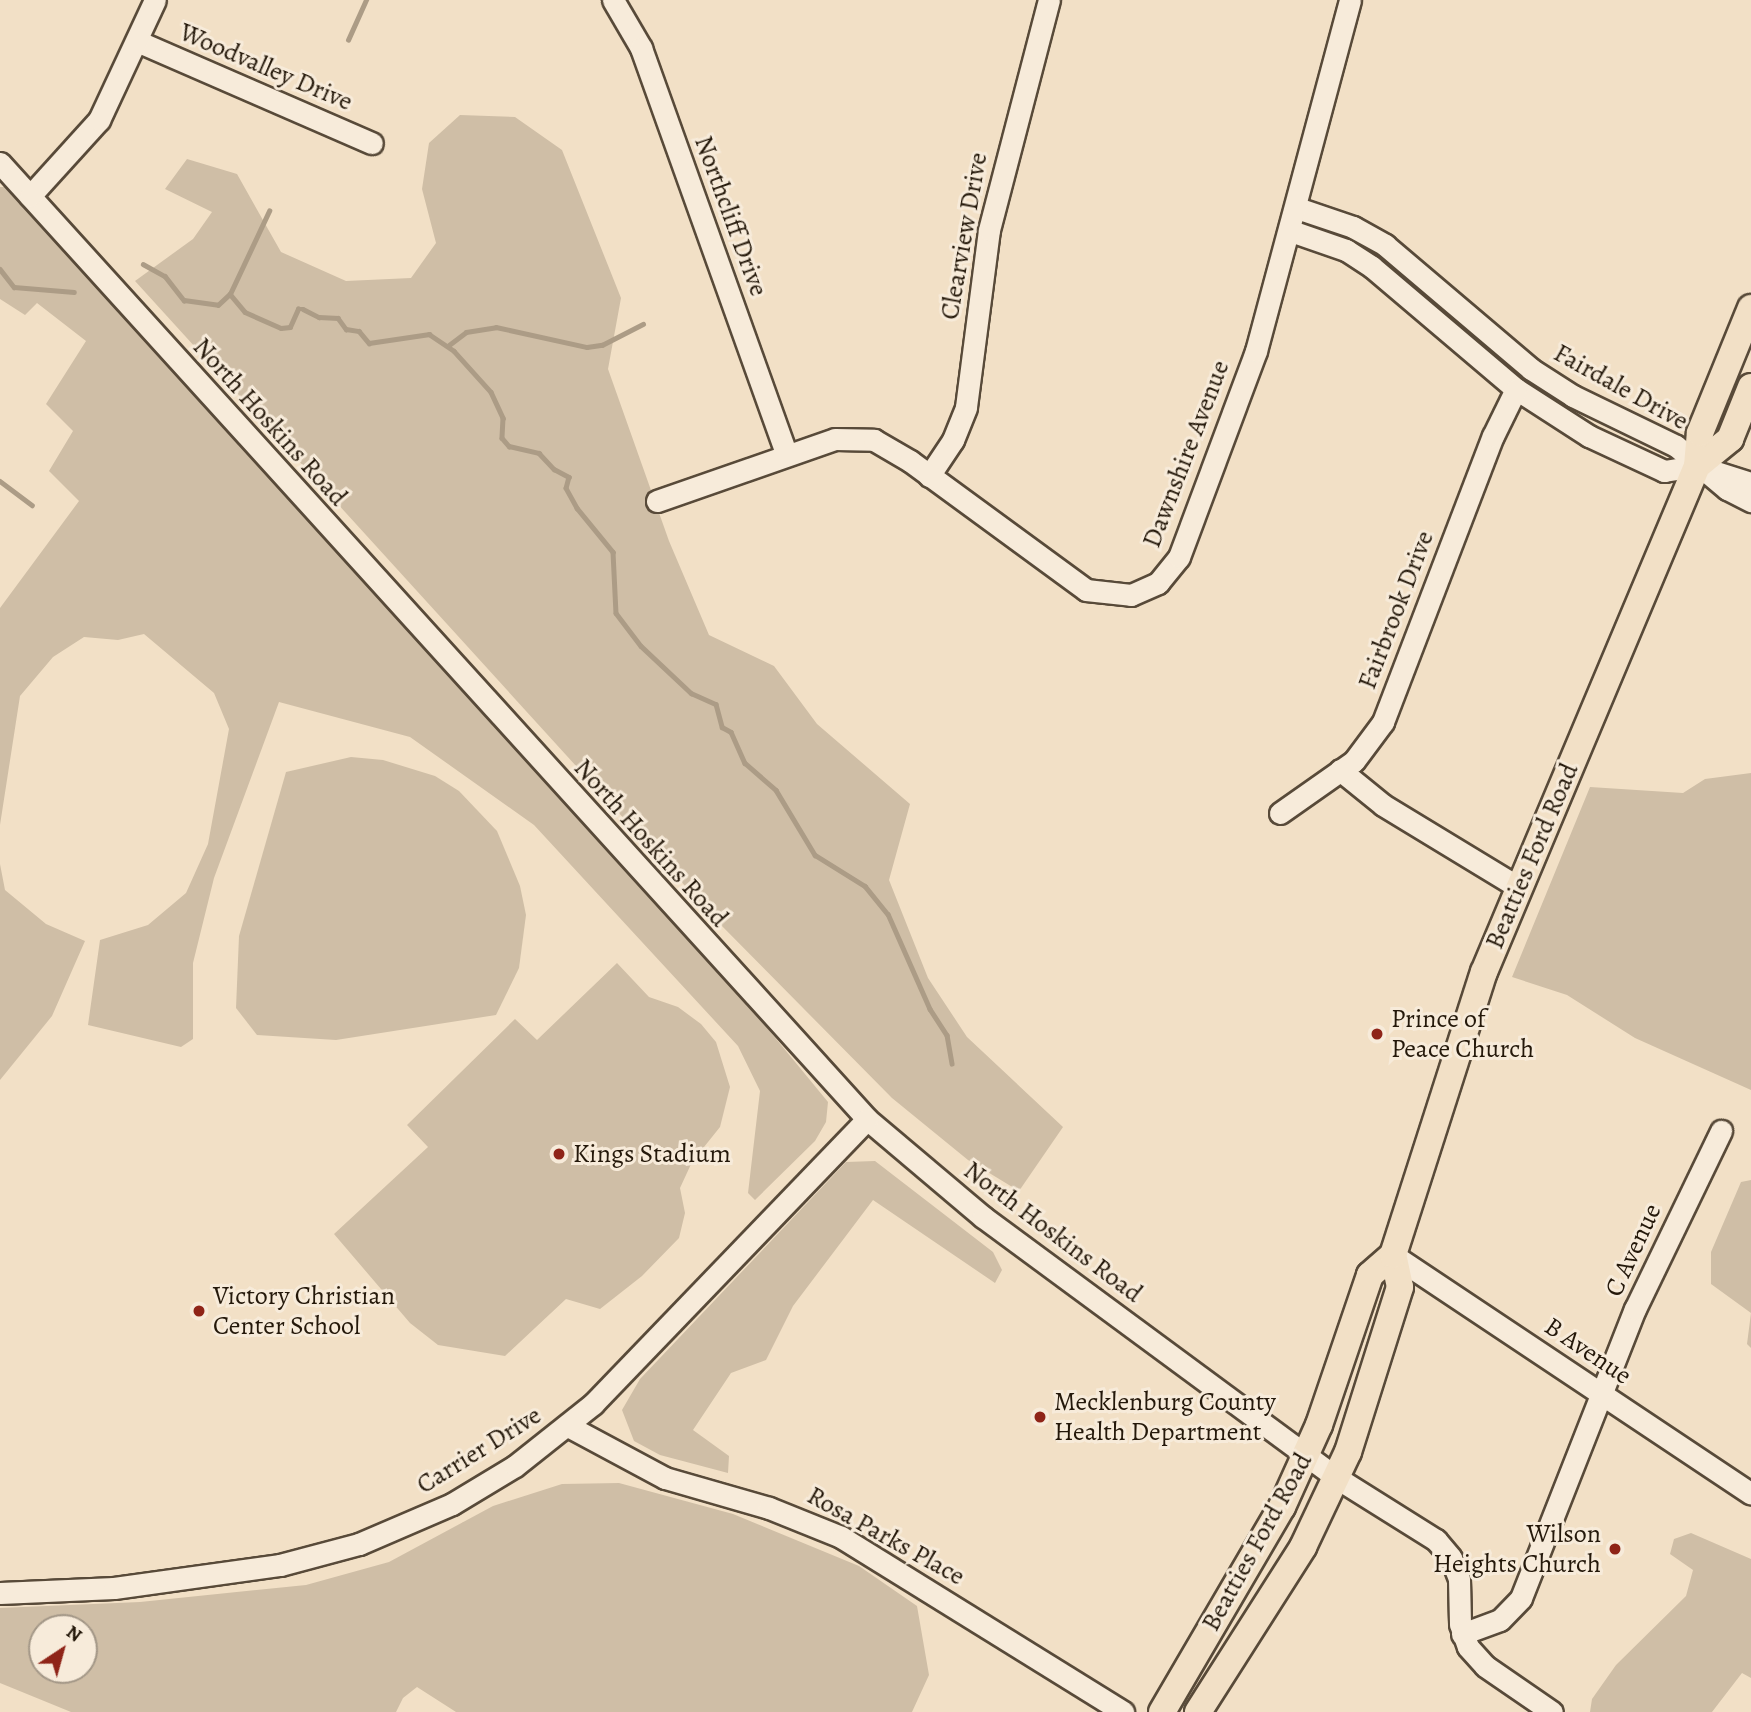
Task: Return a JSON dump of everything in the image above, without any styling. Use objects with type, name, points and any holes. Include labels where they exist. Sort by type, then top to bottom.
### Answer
[{"type":"main road","name":"Beatties Ford Road","points":[[1198,1712],[1289,1570],[1336,1478],[1400,1287],[1393,1255],[1454,1059],[1518,887],[1697,466],[1700,433],[1751,308]]},
{"type":"main road","name":"Beatties Ford Road","points":[[1697,466],[1730,439],[1751,387]]},
{"type":"main road","name":"Beatties Ford Road","points":[[1162,1712],[1270,1529],[1307,1454],[1370,1275],[1393,1255]]},
{"type":"street","points":[[30,196],[99,120],[155,0]]},
{"type":"street","name":"Northcliff Drive","points":[[613,0],[641,48],[787,455]]},
{"type":"street","name":"Clearview Drive","points":[[929,476],[953,440],[966,407],[989,230],[1049,0]]},
{"type":"street","name":"Dawnshire Avenue","points":[[657,501],[787,455],[855,437],[892,448],[1086,590],[1131,596],[1158,583],[1179,557],[1256,351],[1291,232],[1350,0]]},
{"type":"street","name":"Woodvalley Drive","points":[[137,41],[372,143]]},
{"type":"street","name":"North Hoskins Road","points":[[0,163],[867,1119],[983,1217],[1336,1478],[1444,1548],[1459,1579],[1462,1634]]},
{"type":"street","name":"Fairdale Drive","points":[[1297,208],[1353,227],[1385,245],[1455,306],[1554,384],[1618,421],[1676,446],[1697,466]]},
{"type":"street","name":"Fairdale Drive","points":[[1291,232],[1355,256],[1516,389],[1540,407],[1589,436],[1664,471],[1697,466]]},
{"type":"street","points":[[1440,324],[1455,306]]},
{"type":"street","points":[[1540,407],[1554,384]]},
{"type":"street","name":"Fairbrook Drive","points":[[1280,813],[1363,753],[1383,722],[1493,436],[1516,389]]},
{"type":"street","points":[[1697,466],[1751,483]]},
{"type":"street","points":[[1697,466],[1751,501]]},
{"type":"street","points":[[1340,770],[1383,805],[1518,887]]},
{"type":"street","name":"Carrier Drive","points":[[0,1593],[170,1583],[322,1555],[394,1531],[452,1504],[568,1426],[626,1372],[867,1119]]},
{"type":"street","name":"C Avenue","points":[[1462,1634],[1500,1620],[1521,1598],[1604,1395],[1635,1309],[1721,1131]]},
{"type":"street","name":"B Avenue","points":[[1393,1255],[1751,1494]]},
{"type":"street","name":"Rosa Parks Place","points":[[568,1426],[665,1478],[769,1508],[841,1537],[1123,1712]]},
{"type":"street","points":[[1462,1634],[1485,1666],[1552,1712]]},
{"type":"shaded area","points":[[460,115],[515,117],[562,150],[621,298],[608,369],[669,541],[709,635],[774,666],[817,724],[910,804],[889,880],[928,978],[967,1037],[1063,1127],[1019,1191],[968,1160],[892,1098],[717,921],[135,281],[193,239],[212,212],[165,189],[187,159],[237,174],[281,252],[346,281],[411,278],[436,243],[422,189],[429,143]]},
{"type":"shaded area","points":[[0,187],[5,187],[712,961],[828,1102],[826,1122],[815,1141],[755,1200],[748,1193],[760,1091],[738,1046],[534,825],[410,737],[279,702],[214,878],[193,963],[193,1039],[181,1047],[88,1025],[100,940],[148,925],[186,893],[208,844],[229,729],[214,693],[144,634],[118,640],[84,637],[53,657],[20,696],[0,825],[0,608],[79,501],[49,471],[73,431],[46,404],[86,341],[37,303],[25,315],[0,299]]},
{"type":"shaded area","points":[[351,757],[383,760],[435,776],[459,791],[497,831],[520,886],[526,915],[519,968],[496,1015],[336,1040],[257,1035],[236,1008],[239,936],[286,772]]},
{"type":"shaded area","points":[[1751,773],[1751,1090],[1635,1038],[1567,995],[1512,977],[1590,787],[1683,793],[1705,779]]},
{"type":"shaded area","points":[[0,864],[5,890],[46,924],[85,941],[52,1016],[0,1080]]},
{"type":"shaded area","name":"Kings Stadium","points":[[617,963],[649,997],[678,1007],[701,1024],[716,1042],[730,1087],[720,1127],[692,1162],[680,1188],[685,1213],[679,1238],[642,1276],[600,1309],[566,1299],[505,1356],[438,1345],[410,1323],[334,1234],[428,1147],[407,1125],[515,1019],[537,1040]]},
{"type":"shaded area","points":[[875,1161],[993,1252],[1002,1270],[995,1283],[873,1200],[793,1306],[766,1360],[731,1373],[693,1430],[729,1456],[728,1473],[660,1455],[634,1441],[622,1410],[640,1379],[846,1162]]},
{"type":"shaded area","points":[[1751,1180],[1751,1313],[1711,1284],[1711,1252],[1741,1182]]},
{"type":"shaded area","points":[[1751,1313],[1751,1348],[1747,1344]]},
{"type":"shaded area","points":[[619,1483],[733,1514],[859,1566],[917,1606],[929,1675],[912,1712],[456,1712],[417,1687],[403,1698],[396,1712],[71,1712],[0,1683],[0,1608],[140,1602],[306,1585],[389,1562],[493,1506],[562,1484]]},
{"type":"shaded area","points":[[1691,1533],[1751,1559],[1751,1678],[1742,1673],[1712,1712],[1590,1712],[1592,1699],[1616,1665],[1686,1596],[1693,1570],[1670,1554],[1674,1539]]},
{"type":"waterway","points":[[348,40],[366,0]]},
{"type":"waterway","points":[[143,264],[165,276],[184,300],[218,305],[230,294],[269,211]]},
{"type":"waterway","points":[[0,269],[14,287],[74,292]]},
{"type":"waterway","points":[[230,294],[245,312],[281,328],[290,327],[298,309],[303,309],[319,317],[338,318],[346,329],[359,331],[369,343],[429,334],[454,351],[491,392],[503,418],[502,438],[509,446],[539,453],[554,469],[569,477],[566,488],[577,508],[613,552],[616,613],[641,646],[691,693],[716,704],[722,727],[731,732],[745,763],[776,790],[815,855],[865,886],[888,914],[930,1009],[947,1035],[952,1064]]},
{"type":"waterway","points":[[449,345],[466,332],[496,327],[587,347],[602,345],[643,324]]},
{"type":"waterway","points":[[0,481],[32,505]]},
{"type":"place","name":"Prince of Peace Church","points":[[1377,1034]]},
{"type":"place","name":"Kings Stadium","points":[[559,1154]]},
{"type":"place","name":"Victory Christian Center School","points":[[199,1311]]},
{"type":"place","name":"Mecklenburg County Health Department","points":[[1040,1417]]},
{"type":"place","name":"Wilson Heights Church","points":[[1615,1549]]}]
